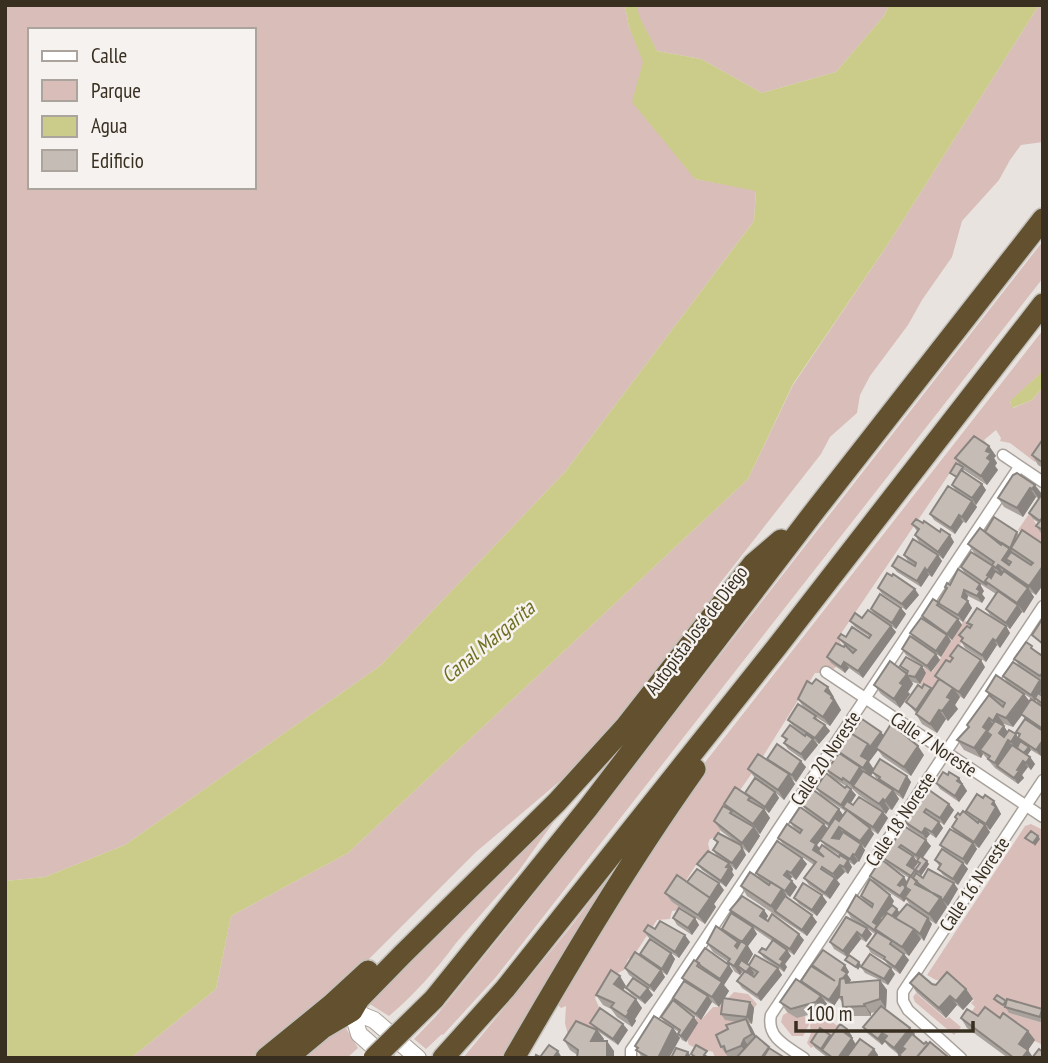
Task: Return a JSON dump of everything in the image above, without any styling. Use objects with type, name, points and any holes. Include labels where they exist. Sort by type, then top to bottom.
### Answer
[{"type":"highway","name":"Autopista José de Diego","points":[[374,1058],[434,999],[580,819],[817,508],[1043,219]]},
{"type":"highway","points":[[443,1058],[471,1030],[505,989],[776,648],[1043,304]]},
{"type":"highway","points":[[287,1058],[323,1028],[352,1011],[359,999],[403,954],[557,802],[626,726],[753,564],[817,508]]},
{"type":"highway","points":[[514,1058],[663,814],[705,756],[757,692],[776,648]]},
{"type":"highway","points":[[266,1058],[331,1005],[601,746],[626,726]]},
{"type":"main road","points":[[352,1011],[359,1034],[386,1058]]},
{"type":"main road","points":[[352,1011],[374,1020],[418,1058]]},
{"type":"street","points":[[1003,455],[1043,482]]},
{"type":"street","name":"Calle 20 Noreste","points":[[631,1054],[1018,467]]},
{"type":"street","name":"Calle 18 Noreste","points":[[804,1058],[774,1036],[769,1023],[774,1009],[1043,606]]},
{"type":"street","name":"Calle 7 Noreste","points":[[826,672],[1043,817]]},
{"type":"street","name":"Calle 16 Noreste","points":[[961,1058],[908,1010],[903,1001],[905,988],[1043,780]]},
{"type":"green space","points":[[5,5],[625,5],[629,27],[695,179],[756,190],[754,221],[565,472],[380,666],[125,845],[45,877],[5,881]]},
{"type":"green space","points":[[636,5],[889,5],[884,16],[836,72],[762,93],[701,59],[657,51],[639,18]]},
{"type":"green space","points":[[1039,5],[1043,5],[1043,142],[1021,145],[999,180],[962,221],[952,257],[908,325],[870,376],[860,395],[857,413],[830,437],[821,454],[717,587],[712,600],[659,674],[560,781],[476,852],[359,969],[292,1028],[253,1058],[131,1058],[216,989],[231,916],[348,853],[748,479],[793,385],[888,244]]},
{"type":"green space","points":[[1043,241],[1043,278],[496,977],[443,1035],[426,1049],[414,1039],[436,1016],[522,909]]},
{"type":"green space","points":[[1043,330],[1043,371],[1010,402],[1013,408],[1032,400],[1043,387],[1043,451],[1035,462],[1010,443],[1000,441],[996,430],[984,440],[987,443],[975,443],[956,464],[840,635],[842,651],[837,666],[830,671],[815,673],[726,810],[720,836],[710,839],[708,844],[711,855],[700,866],[696,865],[672,902],[681,908],[680,910],[672,911],[670,919],[657,920],[633,957],[628,959],[624,970],[618,973],[619,977],[605,985],[595,998],[599,1007],[606,1012],[594,1029],[568,1035],[565,1023],[566,1006],[561,1008],[557,1004],[703,765]]},
{"type":"green space","points":[[1039,499],[1033,519],[1043,536],[1039,544],[1018,530]]},
{"type":"green space","points":[[964,620],[974,626],[951,657],[953,659],[933,691],[922,687],[920,684],[926,673],[920,666],[932,672]]},
{"type":"green space","points":[[560,813],[518,872],[407,999],[389,1016],[368,1003]]},
{"type":"green space","points":[[1031,824],[1043,830],[1043,1010],[1035,1007],[1009,1013],[1043,1023],[1043,1045],[987,1018],[970,1014],[975,1007],[971,1003],[974,1000],[954,982],[936,980],[927,975],[1025,826]]},
{"type":"green space","points":[[644,830],[502,1058],[463,1058],[569,929]]},
{"type":"green space","points":[[734,992],[748,994],[757,1004],[754,1008],[728,1005],[747,1023],[731,1058],[715,1058],[713,1052],[703,1049],[695,1055],[694,1047],[689,1045],[687,1040],[696,1017],[701,1020],[713,1007],[719,1007]]},
{"type":"green space","points":[[916,993],[946,1019],[949,1017],[961,1027],[954,1035],[915,1002],[913,997]]},
{"type":"green space","points":[[790,1011],[811,1021],[803,1036],[792,1036],[781,1022],[783,1015]]},
{"type":"green space","points":[[826,1017],[836,1025],[845,1026],[845,1029],[811,1048],[807,1043],[811,1033],[810,1025],[815,1018]]},
{"type":"green space","points":[[344,1025],[358,1048],[347,1058],[298,1058]]},
{"type":"water","name":"Canal Margarita","points":[[625,5],[636,5],[657,51],[701,59],[762,93],[836,72],[884,16],[889,5],[1039,5],[888,244],[793,384],[748,479],[348,853],[231,916],[216,989],[131,1058],[5,1058],[5,881],[45,877],[125,845],[380,666],[565,472],[754,221],[756,191],[695,179],[632,102],[643,62],[629,27]]},
{"type":"water","points":[[1043,371],[1043,387],[1032,400],[1012,408],[1010,401]]},
{"type":"building","points":[[974,436],[989,446],[986,451],[991,453],[987,458],[991,461],[981,476],[955,458]]},
{"type":"building","points":[[1043,439],[1043,463],[1032,455]]},
{"type":"building","points":[[956,463],[963,467],[957,477],[950,473]]},
{"type":"building","points":[[961,470],[982,484],[972,498],[952,485]]},
{"type":"building","points":[[1017,473],[1035,485],[1017,508],[998,498]]},
{"type":"building","points":[[948,486],[972,501],[951,528],[930,514]]},
{"type":"building","points":[[1042,494],[1043,517],[1040,521],[1029,513]]},
{"type":"building","points":[[994,517],[1017,532],[1010,549],[985,532]]},
{"type":"building","points":[[1043,517],[1043,530],[1036,526]]},
{"type":"building","points":[[916,519],[950,535],[938,552],[915,535],[919,529],[912,524]]},
{"type":"building","points":[[980,528],[1001,545],[1002,543],[1010,548],[1002,560],[1009,565],[1011,562],[1006,559],[1011,552],[1031,565],[1033,563],[1011,548],[1022,530],[1043,544],[1043,566],[1029,586],[998,565],[996,568],[992,565],[994,562],[968,544]]},
{"type":"building","points":[[913,539],[938,555],[917,581],[892,566],[898,556],[915,566],[916,563],[904,555]]},
{"type":"building","points":[[971,552],[993,566],[985,581],[987,585],[961,567]]},
{"type":"building","points":[[958,569],[980,584],[977,589],[980,591],[977,596],[964,590],[962,597],[968,601],[958,615],[938,603],[947,583],[950,585]]},
{"type":"building","points":[[995,571],[1001,575],[1004,571],[1028,588],[1017,603],[985,581],[989,576],[991,578]]},
{"type":"building","points":[[887,573],[892,576],[893,574],[915,589],[902,604],[878,588]]},
{"type":"building","points":[[998,591],[1018,605],[1006,623],[986,609]]},
{"type":"building","points":[[880,594],[901,608],[892,623],[871,609]]},
{"type":"building","points":[[933,599],[939,603],[937,605],[958,619],[947,634],[922,616]]},
{"type":"building","points":[[977,608],[1006,626],[982,655],[961,641],[963,638],[959,635],[967,626],[970,628],[972,625],[967,623]]},
{"type":"building","points":[[868,610],[891,626],[858,671],[844,662],[841,667],[827,657],[836,643],[844,647],[845,645],[853,653],[856,650],[838,638],[841,634],[846,637],[852,627],[869,638],[871,635],[850,621],[855,613],[862,618]]},
{"type":"building","points":[[921,618],[947,635],[936,651],[910,633]]},
{"type":"building","points":[[1043,618],[1043,644],[1032,635]]},
{"type":"building","points":[[910,636],[936,654],[927,666],[902,649]]},
{"type":"building","points":[[1026,642],[1043,654],[1043,672],[1040,676],[1014,659]]},
{"type":"building","points":[[958,645],[981,660],[959,692],[935,676],[946,660],[950,662],[953,658],[950,656]]},
{"type":"building","points":[[906,657],[922,666],[915,677],[906,675],[908,671],[900,666]]},
{"type":"building","points":[[890,661],[907,674],[894,699],[874,685]]},
{"type":"building","points":[[1013,662],[1040,680],[1031,695],[1003,676]]},
{"type":"building","points":[[996,675],[1024,694],[1006,718],[997,714],[993,721],[989,718],[983,727],[987,730],[974,748],[957,740],[969,727],[967,725],[989,695],[1003,707],[1005,703],[986,691]]},
{"type":"building","points":[[816,679],[828,687],[825,691],[834,700],[823,717],[798,699],[807,681],[812,684]]},
{"type":"building","points":[[939,679],[953,688],[947,697],[951,699],[942,711],[939,710],[930,724],[916,714]]},
{"type":"building","points":[[924,684],[931,688],[916,710],[906,702],[918,685],[922,688]]},
{"type":"building","points":[[1038,693],[1043,693],[1043,704],[1035,698]]},
{"type":"building","points":[[1031,699],[1043,707],[1043,729],[1021,714]]},
{"type":"building","points":[[798,704],[825,725],[815,738],[788,720]]},
{"type":"building","points":[[862,719],[881,732],[870,747],[852,734]]},
{"type":"building","points":[[1025,719],[1043,731],[1043,740],[1036,750],[1018,738],[1020,734],[1016,732]]},
{"type":"building","points":[[995,721],[1004,726],[999,733],[1004,737],[1009,730],[1016,734],[1011,742],[1008,740],[995,763],[980,750],[991,735],[987,732]]},
{"type":"building","points":[[891,724],[918,746],[904,767],[876,748]]},
{"type":"building","points":[[790,725],[813,739],[801,754],[784,743],[787,739],[782,736]]},
{"type":"building","points":[[846,730],[868,744],[861,756],[868,760],[863,768],[833,748]]},
{"type":"building","points":[[1020,741],[1029,747],[1024,753],[1017,748]]},
{"type":"building","points":[[777,744],[801,761],[792,775],[767,759]]},
{"type":"building","points":[[1012,745],[1030,757],[1026,763],[1023,761],[1014,778],[997,766]]},
{"type":"building","points":[[839,753],[860,767],[850,783],[827,770]]},
{"type":"building","points":[[758,754],[789,774],[778,790],[748,769]]},
{"type":"building","points":[[880,759],[907,776],[899,792],[872,772]]},
{"type":"building","points":[[863,771],[893,790],[885,801],[883,799],[879,804],[853,786]]},
{"type":"building","points":[[943,772],[948,775],[949,772],[959,778],[957,781],[962,784],[955,796],[936,783]]},
{"type":"building","points":[[826,773],[845,788],[847,786],[851,789],[841,805],[816,788]]},
{"type":"building","points":[[755,778],[775,792],[765,807],[745,793]]},
{"type":"building","points":[[735,787],[750,797],[748,800],[764,809],[753,824],[724,804]]},
{"type":"building","points":[[812,789],[839,809],[829,824],[801,804]]},
{"type":"building","points":[[929,790],[949,804],[940,818],[926,809],[924,812],[939,822],[932,832],[925,828],[922,833],[905,822]]},
{"type":"building","points":[[977,794],[983,798],[985,795],[994,801],[992,804],[996,807],[986,824],[966,811]]},
{"type":"building","points":[[859,797],[883,812],[873,827],[843,807],[847,801],[853,805]]},
{"type":"building","points":[[723,806],[754,827],[742,843],[714,821]]},
{"type":"building","points":[[800,807],[824,824],[811,841],[816,844],[813,850],[824,857],[818,851],[822,845],[848,860],[844,867],[840,865],[833,874],[822,867],[821,869],[835,878],[825,893],[804,878],[816,862],[778,838],[787,824],[800,833],[802,830],[790,822]]},
{"type":"building","points":[[847,810],[870,828],[860,841],[839,827],[832,838],[839,839],[843,832],[861,844],[850,859],[820,840],[835,818],[839,821]]},
{"type":"building","points":[[963,811],[985,825],[974,842],[952,827],[957,819],[955,817]]},
{"type":"building","points":[[904,826],[926,840],[916,855],[901,845],[899,847],[913,856],[907,865],[915,870],[911,876],[883,858]]},
{"type":"building","points":[[950,829],[973,843],[963,859],[940,845]]},
{"type":"building","points":[[1031,831],[1038,836],[1033,843],[1025,838]]},
{"type":"building","points":[[718,833],[741,845],[742,849],[732,863],[713,850],[718,842],[714,839]]},
{"type":"building","points":[[777,841],[802,858],[791,873],[787,871],[784,875],[792,881],[785,891],[756,873]]},
{"type":"building","points":[[942,849],[963,863],[953,879],[938,869],[941,864],[935,860]]},
{"type":"building","points":[[708,851],[729,863],[721,881],[697,864]]},
{"type":"building","points":[[920,856],[927,861],[919,872],[915,870],[920,863],[917,861]]},
{"type":"building","points":[[881,859],[904,877],[898,885],[906,887],[900,896],[870,876]]},
{"type":"building","points":[[697,869],[719,883],[710,898],[687,882]]},
{"type":"building","points":[[928,869],[954,883],[943,900],[913,878],[916,873],[923,878]]},
{"type":"building","points":[[750,872],[769,885],[771,882],[782,889],[771,906],[741,886]]},
{"type":"building","points":[[677,875],[710,898],[698,915],[665,893]]},
{"type":"building","points":[[910,876],[917,881],[915,884],[941,897],[929,914],[905,897],[910,890],[905,887]]},
{"type":"building","points":[[870,879],[890,895],[873,922],[877,925],[877,932],[847,911],[856,895],[872,907],[873,904],[861,896]]},
{"type":"building","points":[[803,883],[822,895],[812,910],[794,898]]},
{"type":"building","points":[[742,896],[764,910],[760,916],[768,921],[772,914],[799,934],[790,949],[730,910]]},
{"type":"building","points":[[785,896],[812,915],[802,930],[775,911]]},
{"type":"building","points":[[907,904],[928,918],[920,934],[895,918]]},
{"type":"building","points":[[892,905],[897,909],[892,916],[887,913],[881,921],[879,919]]},
{"type":"building","points":[[679,908],[695,918],[688,928],[673,918]]},
{"type":"building","points":[[731,913],[753,927],[742,942],[722,929]]},
{"type":"building","points":[[887,913],[914,929],[902,947],[875,929]]},
{"type":"building","points":[[846,917],[867,928],[862,936],[857,932],[843,951],[830,942]]},
{"type":"building","points":[[660,921],[685,935],[675,952],[644,931],[648,925],[655,929]]},
{"type":"building","points":[[716,926],[738,942],[735,946],[737,948],[741,941],[747,945],[734,966],[728,962],[730,959],[707,943]]},
{"type":"building","points":[[877,932],[892,941],[890,944],[904,954],[895,967],[867,946]]},
{"type":"building","points":[[650,939],[671,953],[662,969],[640,954]]},
{"type":"building","points":[[773,940],[787,950],[780,959],[783,961],[780,966],[759,952],[762,948],[766,950]]},
{"type":"building","points":[[705,948],[729,965],[720,979],[696,961]]},
{"type":"building","points":[[823,950],[845,965],[842,970],[847,973],[840,979],[829,1000],[801,981],[811,966],[835,981],[812,965]]},
{"type":"building","points":[[635,952],[661,970],[650,986],[625,968]]},
{"type":"building","points":[[870,954],[891,968],[884,979],[861,967]]},
{"type":"building","points":[[755,955],[778,968],[757,995],[737,981],[745,971],[738,966],[741,960],[749,965]],"holes":[[[750,967],[758,972],[754,977],[746,972]]]},
{"type":"building","points":[[849,955],[859,962],[856,967],[845,960]]},
{"type":"building","points":[[694,960],[699,963],[697,966],[722,982],[712,997],[682,978]]},
{"type":"building","points":[[611,970],[620,976],[614,984],[636,999],[626,1017],[611,1007],[614,1003],[596,995]]},
{"type":"building","points":[[947,972],[966,989],[956,1001],[950,996],[939,1008],[910,983],[919,973],[936,985]]},
{"type":"building","points":[[633,978],[648,988],[640,998],[626,988]]},
{"type":"building","points":[[845,978],[846,983],[880,980],[880,999],[864,1004],[865,1006],[843,1007],[842,997],[839,997],[840,979]]},
{"type":"building","points":[[796,979],[821,996],[816,1002],[791,1009],[780,1002]]},
{"type":"building","points":[[684,981],[708,996],[696,1014],[673,998]]},
{"type":"building","points":[[997,995],[1006,1001],[1003,1005],[994,999]]},
{"type":"building","points":[[723,998],[750,1002],[747,1017],[721,1014]]},
{"type":"building","points":[[1007,999],[1042,1009],[1040,1017],[1005,1007]]},
{"type":"building","points":[[673,1000],[694,1017],[681,1036],[678,1034],[680,1030],[661,1017]]},
{"type":"building","points":[[881,1006],[910,1028],[894,1048],[884,1040],[887,1036],[882,1033],[878,1039],[863,1027]]},
{"type":"building","points":[[985,1007],[1000,1018],[1003,1013],[1028,1031],[1019,1044],[1028,1050],[1022,1058],[1014,1058],[961,1018],[967,1009],[978,1016]]},
{"type":"building","points":[[600,1008],[623,1024],[613,1039],[590,1023]]},
{"type":"building","points":[[654,1016],[673,1028],[658,1058],[650,1058],[636,1050],[638,1048],[635,1046]]},
{"type":"building","points":[[746,1019],[752,1034],[744,1039],[741,1046],[726,1052],[716,1035],[728,1029],[726,1025]]},
{"type":"building","points":[[576,1021],[597,1030],[591,1041],[607,1041],[608,1058],[577,1058],[578,1050],[564,1040]]},
{"type":"building","points":[[840,1024],[852,1038],[838,1058],[833,1058],[822,1050]]},
{"type":"building","points":[[820,1028],[830,1035],[821,1049],[811,1042]]},
{"type":"building","points":[[912,1034],[924,1044],[928,1044],[916,1058],[903,1058],[899,1055],[905,1049],[902,1047]]},
{"type":"building","points":[[756,1036],[769,1047],[761,1058],[736,1058]]},
{"type":"building","points":[[860,1039],[874,1049],[867,1058],[846,1058]]},
{"type":"building","points":[[930,1042],[947,1056],[946,1058],[916,1058]]},
{"type":"building","points":[[549,1045],[558,1051],[553,1058],[535,1058],[536,1055],[540,1057]]},
{"type":"building","points":[[696,1045],[707,1051],[704,1055],[709,1058],[693,1058],[691,1054]]},
{"type":"building","points":[[676,1048],[688,1052],[685,1058],[671,1058]]},
{"type":"building","points":[[769,1048],[785,1058],[763,1058]]},
{"type":"building","points":[[1039,1049],[1043,1052],[1043,1058],[1032,1058]]}]
